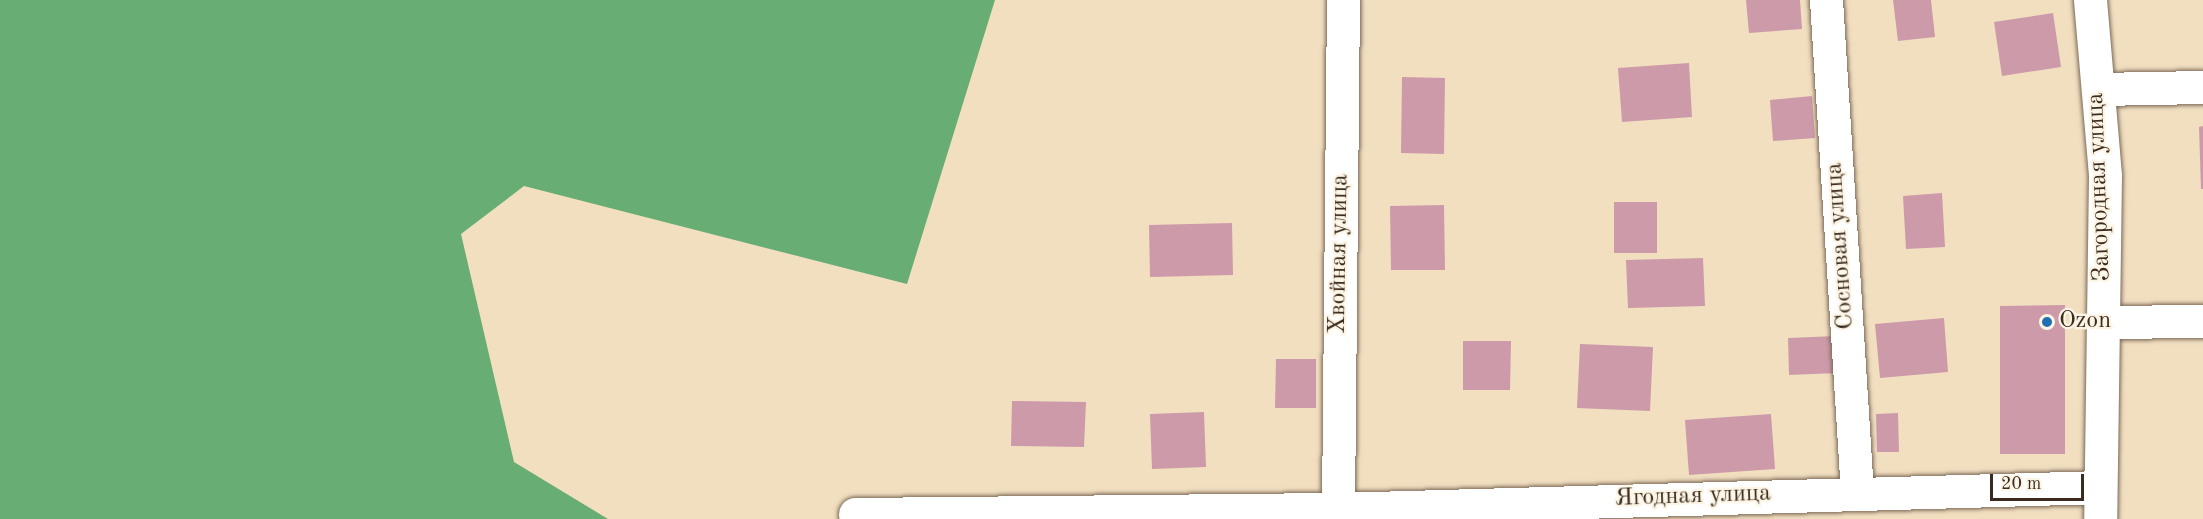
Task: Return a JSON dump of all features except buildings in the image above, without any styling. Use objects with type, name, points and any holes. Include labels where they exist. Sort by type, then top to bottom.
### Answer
[{"type":"street","name":"Хвойная улица","points":[[1338,509],[1342,0]]},
{"type":"street","name":"Сосновая улица","points":[[1826,0],[1857,493]]},
{"type":"street","name":"Загородная улица","points":[[2090,0],[2105,177],[2100,519]]},
{"type":"street","points":[[2098,89],[2203,87]]},
{"type":"street","points":[[2104,322],[2203,321]]},
{"type":"street","name":"Ягодная улица","points":[[855,514],[1654,508],[1857,493],[2100,487]]},
{"type":"green space","points":[[0,0],[995,0],[907,284],[524,186],[461,234],[514,462],[608,519],[0,519]]},
{"type":"place","name":"Ozon","points":[[2047,322]]}]
